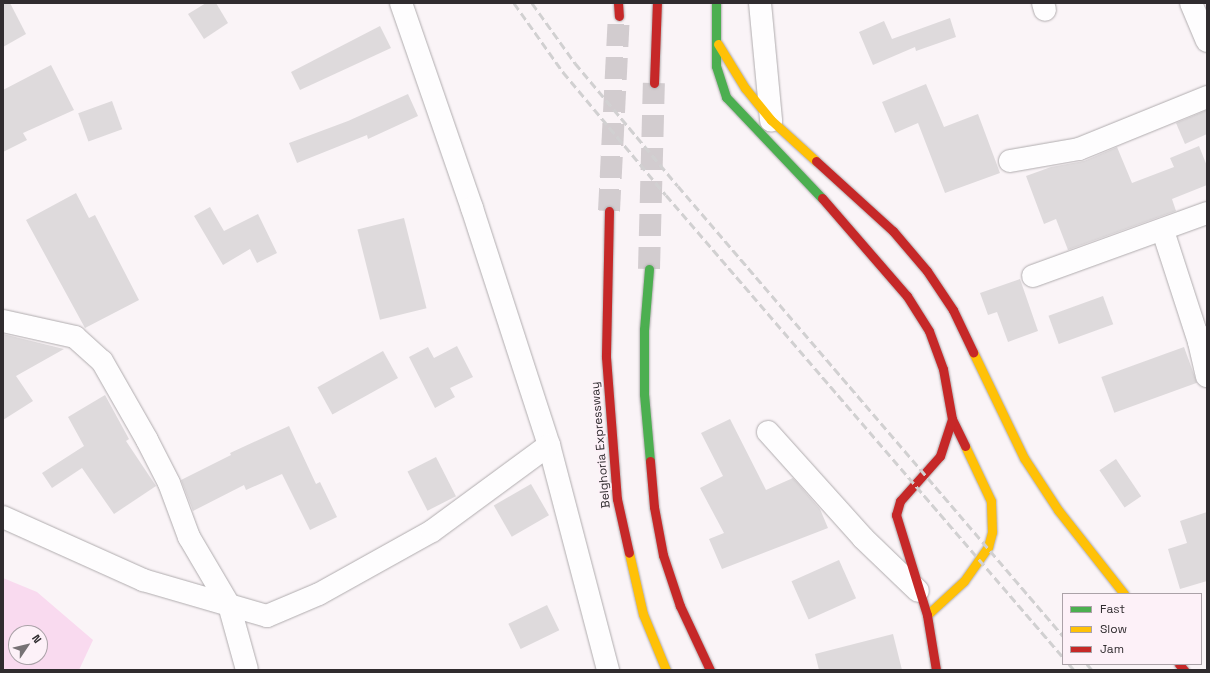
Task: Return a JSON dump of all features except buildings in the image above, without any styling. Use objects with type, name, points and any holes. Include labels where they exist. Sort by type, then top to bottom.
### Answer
[{"type":"main road","points":[[618,3],[618,16]]},
{"type":"main road","points":[[654,83],[657,3]]},
{"type":"main road","points":[[716,3],[716,41],[719,81],[726,97],[760,136],[799,173],[875,255],[907,296],[929,331],[943,369],[952,419],[991,500],[992,532],[988,547],[964,581],[927,615]]},
{"type":"main road","points":[[716,41],[731,68],[771,120],[812,159],[893,231],[927,271],[953,310],[1024,458],[1058,510],[1123,593]]},
{"type":"main road","points":[[799,173],[812,159]]},
{"type":"main road","name":"Belghoria Expressway","points":[[609,211],[606,357],[610,433],[617,499],[643,614],[666,670]]},
{"type":"main road","points":[[649,269],[644,330],[648,450],[654,507],[663,555],[680,606],[710,670]]},
{"type":"main road","points":[[936,670],[927,615],[918,591],[896,515],[900,501],[940,456],[952,419]]},
{"type":"street","points":[[401,3],[472,208],[549,445],[608,670]]},
{"type":"street","points":[[760,3],[771,120]]},
{"type":"street","points":[[1191,3],[1207,41]]},
{"type":"street","points":[[1010,161],[1079,148],[1207,97]]},
{"type":"street","points":[[1033,276],[1207,213]]},
{"type":"street","points":[[1162,230],[1203,340],[1207,376]]},
{"type":"street","points":[[3,320],[75,337],[102,361],[147,440],[169,483],[189,537],[229,605],[247,670]]},
{"type":"street","points":[[768,432],[863,538],[918,591]]},
{"type":"street","points":[[3,518],[143,580],[267,616],[319,594],[432,531],[549,445]]},
{"type":"shaded area","points":[[3,578],[37,592],[93,640],[79,670],[3,670]]},
{"type":"tunnel","points":[[609,211],[619,16]]},
{"type":"tunnel","points":[[649,269],[654,83]]},
{"type":"railway","points":[[514,3],[563,72],[666,195],[1062,656]]},
{"type":"railway","points":[[532,3],[575,63],[678,186],[1062,635]]},
{"type":"railway","points":[[1070,665],[1074,670]]},
{"type":"railway","points":[[1088,665],[1092,670]]},
{"type":"traffic: fast","points":[[716,3],[716,66],[726,97],[822,198]]},
{"type":"traffic: fast","points":[[649,269],[644,330],[644,394],[650,461]]},
{"type":"traffic: slow","points":[[718,44],[745,88],[771,120],[816,161]]},
{"type":"traffic: slow","points":[[973,352],[1024,458],[1058,510],[1123,593]]},
{"type":"traffic: slow","points":[[927,615],[964,581],[988,547],[992,532],[991,501],[965,446]]},
{"type":"traffic: slow","points":[[629,553],[643,614],[666,670]]},
{"type":"traffic: jam","points":[[618,3],[619,16]]},
{"type":"traffic: jam","points":[[654,83],[657,3]]},
{"type":"traffic: jam","points":[[816,161],[893,231],[927,271],[953,310],[973,352]]},
{"type":"traffic: jam","points":[[822,198],[907,296],[929,331],[943,369],[952,419],[965,446]]},
{"type":"traffic: jam","points":[[609,211],[606,357],[617,499],[629,553]]},
{"type":"traffic: jam","points":[[936,670],[927,615],[896,515],[900,501],[940,456],[952,419]]},
{"type":"traffic: jam","points":[[650,461],[654,507],[663,555],[680,606],[710,670]]},
{"type":"traffic: jam","points":[[1180,665],[1184,670]]}]
